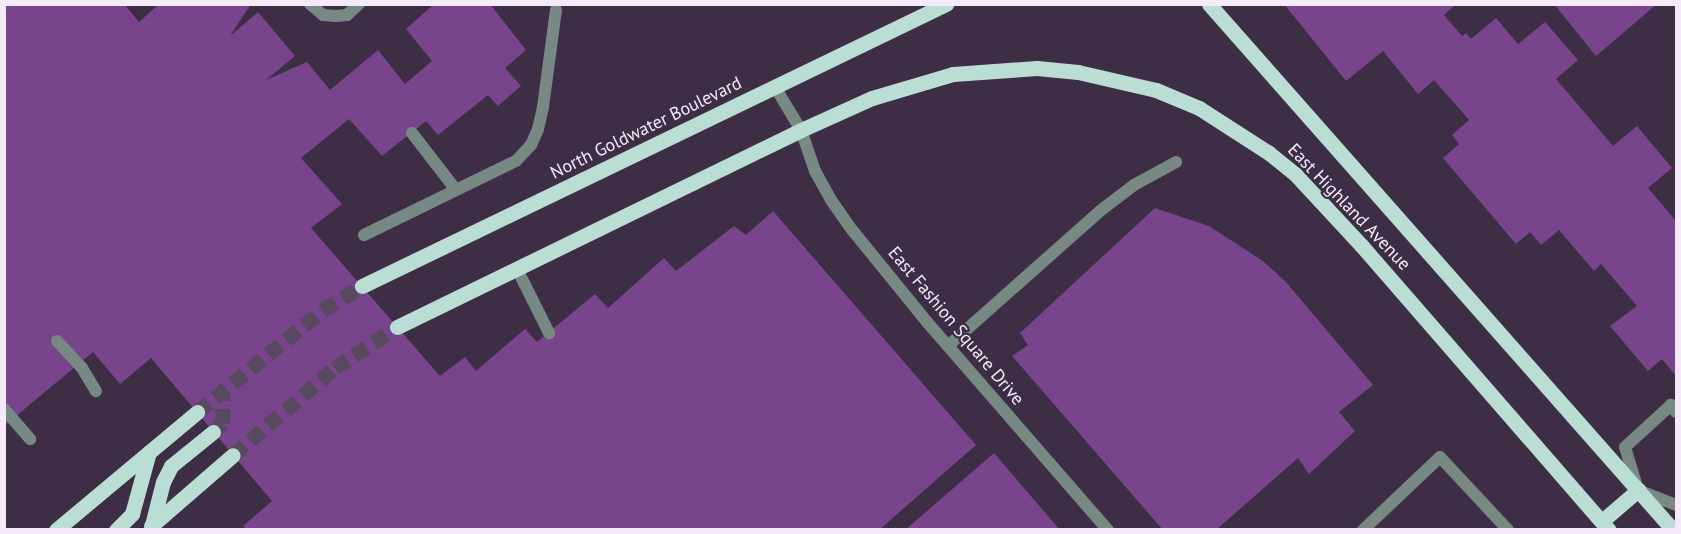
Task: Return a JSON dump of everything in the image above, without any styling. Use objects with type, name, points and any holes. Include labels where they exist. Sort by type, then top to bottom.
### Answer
[{"type":"main road","name":"North Goldwater Boulevard","points":[[362,286],[946,4]]},
{"type":"main road","name":"East Highland Avenue","points":[[1209,4],[1673,530]]},
{"type":"main road","name":"East Highland Avenue","points":[[801,130],[872,98],[911,85],[953,74],[993,69],[1037,68],[1108,78],[1156,90],[1199,108],[1269,153],[1295,174],[1398,287],[1602,527]]},
{"type":"main road","points":[[397,327],[801,130]]},
{"type":"main road","points":[[56,530],[197,412]]},
{"type":"main road","points":[[149,527],[162,482],[171,466],[213,432]]},
{"type":"main road","points":[[116,530],[132,514],[138,499],[149,452]]},
{"type":"main road","points":[[149,527],[233,455]]},
{"type":"main road","points":[[1602,527],[1638,489]]},
{"type":"lane","points":[[310,4],[323,15],[336,16],[347,15],[359,4]]},
{"type":"lane","points":[[364,235],[516,160],[531,145],[538,129],[543,107],[556,10]]},
{"type":"lane","name":"East Fashion Square Drive","points":[[775,87],[801,130],[815,171],[831,200],[860,240],[948,346],[1108,530]]},
{"type":"lane","points":[[412,133],[456,190]]},
{"type":"lane","points":[[948,346],[1101,211],[1134,185],[1176,162]]},
{"type":"lane","points":[[517,269],[549,333]]},
{"type":"lane","points":[[57,340],[82,368],[96,391]]},
{"type":"lane","points":[[1677,412],[1671,405],[1625,447],[1638,489],[1677,506]]},
{"type":"lane","points":[[4,409],[30,439]]},
{"type":"lane","points":[[1363,530],[1440,457],[1508,530]]},
{"type":"building","points":[[4,4],[124,4],[139,22],[159,4],[251,4],[230,36],[258,12],[295,56],[266,80],[307,62],[330,90],[378,50],[405,84],[432,61],[406,29],[434,4],[490,4],[526,50],[505,68],[521,86],[498,106],[488,95],[438,135],[426,121],[382,156],[349,119],[301,158],[342,204],[311,228],[440,376],[465,357],[476,371],[525,329],[537,342],[595,294],[608,308],[664,258],[676,271],[734,226],[746,235],[773,211],[976,445],[879,530],[247,530],[243,526],[272,501],[151,358],[120,384],[93,352],[4,426]]},
{"type":"building","points":[[1284,4],[1456,4],[1444,15],[1462,36],[1466,33],[1471,39],[1496,18],[1518,44],[1545,22],[1578,60],[1556,79],[1613,146],[1637,126],[1672,168],[1648,188],[1676,221],[1676,376],[1662,359],[1648,371],[1610,326],[1637,306],[1601,264],[1594,271],[1559,230],[1541,245],[1530,232],[1516,244],[1443,158],[1459,144],[1452,135],[1469,120],[1434,80],[1418,94],[1383,51],[1346,81]]},
{"type":"building","points":[[1554,4],[1657,4],[1596,56]]},
{"type":"building","points":[[1155,208],[1209,226],[1263,261],[1285,281],[1373,385],[1339,412],[1355,431],[1309,474],[1298,458],[1216,530],[1163,530],[1012,356],[1028,345],[1020,333]]},
{"type":"building","points":[[994,453],[1060,530],[905,530]]},
{"type":"tunnel","points":[[197,412],[323,310],[362,286]]},
{"type":"tunnel","points":[[233,455],[335,368],[397,327]]},
{"type":"tunnel","points":[[213,432],[223,423],[223,392]]}]
